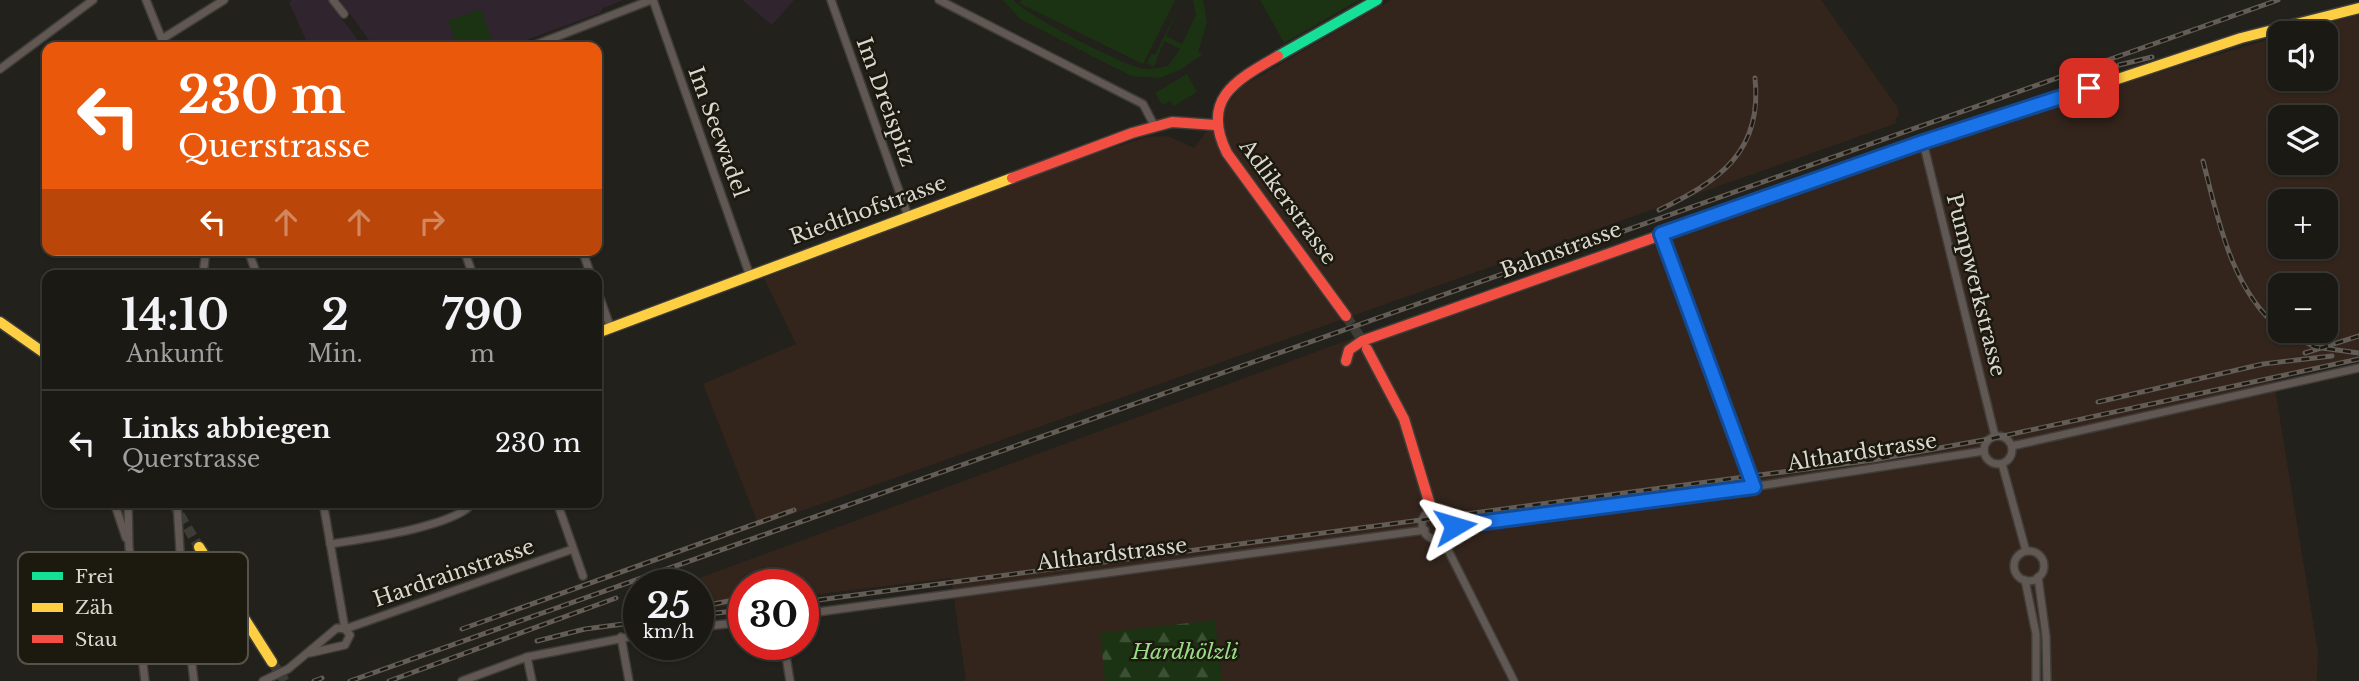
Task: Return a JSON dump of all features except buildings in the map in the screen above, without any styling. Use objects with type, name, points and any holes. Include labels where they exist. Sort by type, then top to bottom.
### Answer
[{"type":"street","points":[[0,69],[93,0]]},
{"type":"street","points":[[146,0],[163,42]]},
{"type":"street","points":[[162,39],[224,0]]},
{"type":"street","points":[[333,0],[344,14]]},
{"type":"street","points":[[543,42],[652,0]]},
{"type":"street","name":"Im Seewadel","points":[[652,0],[750,276]]},
{"type":"street","name":"Im Dreispitz","points":[[831,0],[908,216]]},
{"type":"street","points":[[939,0],[1143,104],[1154,125]]},
{"type":"street","points":[[1215,125],[1219,101],[1243,76],[1377,0]]},
{"type":"street","name":"Bahnstrasse","points":[[1346,361],[1349,350],[1362,341],[1923,142],[2241,38],[2359,8]]},
{"type":"street","name":"Adlikerstrasse","points":[[1154,125],[1172,122],[1215,125],[1227,153],[1346,316]]},
{"type":"street","name":"Riedthofstrasse","points":[[602,331],[1154,125]]},
{"type":"street","name":"Pumpwerkstrasse","points":[[1923,142],[1996,436]]},
{"type":"street","points":[[1661,234],[1754,487]]},
{"type":"street","points":[[602,304],[611,328]]},
{"type":"street","points":[[0,322],[42,351]]},
{"type":"street","points":[[1367,349],[1404,419],[1431,508]]},
{"type":"street","points":[[2012,446],[2359,368]]},
{"type":"street","points":[[1996,436],[2006,437],[2012,446],[2012,455],[2002,464],[1990,462],[1984,451],[1986,442],[1996,436]]},
{"type":"street","name":"Althardstrasse","points":[[1455,526],[1754,487],[1984,451]]},
{"type":"street","points":[[2002,464],[2026,551]]},
{"type":"street","points":[[116,508],[129,547]]},
{"type":"street","points":[[128,508],[130,552]]},
{"type":"street","points":[[177,508],[180,552]]},
{"type":"street","points":[[324,508],[345,629]]},
{"type":"street","points":[[330,544],[410,530],[463,513],[468,508]]},
{"type":"street","points":[[559,508],[583,576]]},
{"type":"street","points":[[1431,508],[1445,512],[1455,526],[1451,536],[1443,540]]},
{"type":"street","points":[[1431,508],[1421,518],[1425,530],[1443,540],[1514,681]]},
{"type":"street","name":"Althardstrasse","points":[[819,612],[1425,530]]},
{"type":"street","points":[[199,547],[202,552]]},
{"type":"street","name":"Hardrainstrasse","points":[[263,681],[288,669],[337,628],[345,629],[573,549]]},
{"type":"street","points":[[2025,580],[2038,577],[2043,570],[2043,561],[2036,553],[2026,551],[2017,557],[2014,566],[2017,574],[2025,580],[2036,634],[2036,681]]},
{"type":"street","points":[[2038,577],[2047,645],[2047,681]]},
{"type":"street","points":[[248,624],[272,662]]},
{"type":"street","name":"Hardrainstrasse","points":[[310,653],[345,645],[350,635],[345,629]]},
{"type":"street","points":[[462,681],[527,657],[621,636],[629,681]]},
{"type":"street","points":[[527,657],[532,681]]},
{"type":"street","points":[[787,660],[790,681]]},
{"type":"shaded area","points":[[328,0],[359,42],[307,42],[289,2]]},
{"type":"shaded area","points":[[340,0],[624,0],[603,8],[600,13],[521,42],[370,42]]},
{"type":"shaded area","points":[[742,0],[794,0],[772,25]]},
{"type":"shaded area","points":[[1391,0],[1821,0],[1898,108],[1899,115],[1895,120],[1897,123],[759,526],[703,384],[796,344],[764,278],[1063,163],[1147,137],[1168,136],[1194,148],[1241,87]]},
{"type":"shaded area","points":[[2359,15],[2359,359],[2273,376],[2318,652],[2317,681],[1222,681],[1215,620],[1106,681],[966,681],[951,578],[819,594],[819,569],[728,569],[728,606],[714,607],[714,573],[1408,318],[1941,130],[2074,98],[2268,40],[2268,91],[2338,91],[2338,21],[2336,21]]},
{"type":"green space","points":[[1003,0],[1013,0],[1036,17],[1094,48],[1147,69],[1168,66],[1180,49],[1164,41],[1154,67],[1147,63],[1151,54],[1155,55],[1182,0],[1166,36],[1182,44],[1196,15],[1193,0],[1203,0],[1207,22],[1198,52],[1203,54],[1180,70],[1160,78],[1131,76],[1020,19]]},
{"type":"green space","points":[[1021,0],[1175,0],[1143,64],[1019,3]]},
{"type":"green space","points":[[1260,0],[1359,0],[1284,43]]},
{"type":"green space","points":[[481,9],[493,42],[456,42],[448,21]]},
{"type":"green space","points":[[1187,74],[1197,92],[1173,106],[1170,101],[1162,105],[1155,93]]},
{"type":"green space","name":"Hardhölzli","points":[[1215,620],[1222,681],[1105,681],[1100,633]]},
{"type":"tunnel","points":[[1346,316],[1366,346]]},
{"type":"tunnel","points":[[176,508],[199,547]]},
{"type":"tunnel","points":[[272,662],[285,681]]},
{"type":"railway","points":[[350,681],[2278,0]]},
{"type":"railway","points":[[2119,65],[2152,57]]},
{"type":"railway","points":[[1659,210],[1718,175],[1744,145],[1752,126],[1756,104],[1755,78]]},
{"type":"railway","points":[[2203,161],[2221,229],[2238,274],[2249,294],[2268,318]]},
{"type":"railway","points":[[2305,353],[2359,336]]},
{"type":"railway","points":[[2307,343],[2315,347],[2359,353]]},
{"type":"railway","points":[[2098,402],[2263,364],[2332,356]]},
{"type":"railway","points":[[819,600],[1873,460],[1989,439],[2359,359]]},
{"type":"railway","points":[[462,629],[794,510]]},
{"type":"railway","points":[[389,681],[616,598]]},
{"type":"railway","points":[[714,604],[728,601]]},
{"type":"railway","points":[[714,613],[728,612]]},
{"type":"railway","points":[[537,641],[585,629],[623,624]]},
{"type":"railway","points":[[314,681],[322,678]]},
{"type":"traffic: fast","points":[[1278,56],[1377,0]]},
{"type":"traffic: slow","points":[[1859,165],[2241,38],[2359,8]]},
{"type":"traffic: slow","points":[[602,331],[1012,178]]},
{"type":"traffic: slow","points":[[0,322],[42,351]]},
{"type":"traffic: slow","points":[[199,547],[202,552]]},
{"type":"traffic: slow","points":[[248,624],[272,662]]},
{"type":"traffic: jam","points":[[1278,56],[1236,83],[1227,93],[1220,105],[1220,134],[1227,153],[1346,316]]},
{"type":"traffic: jam","points":[[1012,178],[1132,133],[1172,122],[1215,125]]},
{"type":"traffic: jam","points":[[1346,361],[1349,350],[1362,341],[1859,165]]},
{"type":"traffic: jam","points":[[1367,349],[1404,419],[1431,508]]},
{"type":"route","points":[[1455,526],[1754,487],[1661,234],[1923,142],[2089,88]]}]
